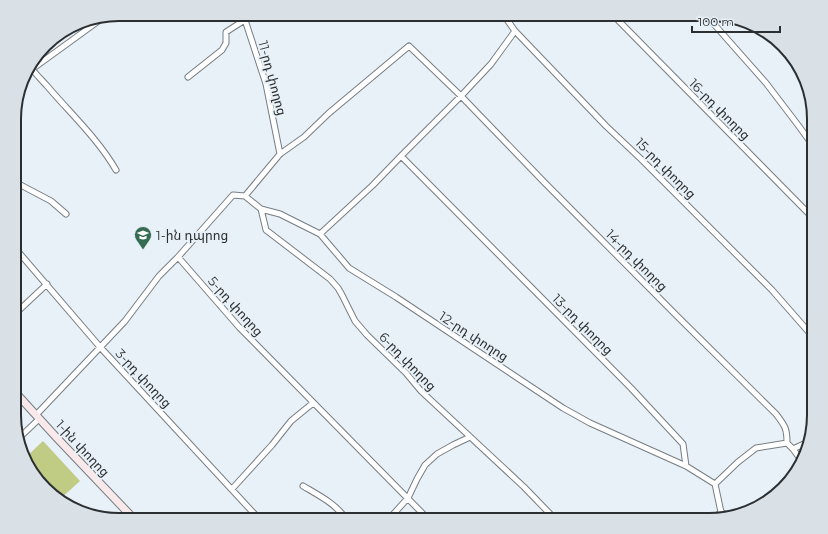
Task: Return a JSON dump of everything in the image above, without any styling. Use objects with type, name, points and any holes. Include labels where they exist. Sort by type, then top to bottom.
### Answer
[{"type":"main road","name":"1-ին փողոց","points":[[21,399],[128,513]]},
{"type":"street","points":[[188,77],[222,50],[226,43],[226,32],[243,21]]},
{"type":"street","name":"11-րդ փողոց","points":[[245,21],[266,84],[280,154]]},
{"type":"street","name":"15-րդ փողոց","points":[[508,21],[514,31],[606,126],[642,159],[772,290],[807,330]]},
{"type":"street","name":"16-րդ փողոց","points":[[619,21],[807,212]]},
{"type":"street","points":[[711,21],[766,83],[807,137]]},
{"type":"street","points":[[39,63],[93,25]]},
{"type":"street","points":[[320,234],[373,186],[461,96],[491,64],[514,31]]},
{"type":"street","name":"14-րդ փողոց","points":[[280,154],[304,136],[409,46],[461,96],[567,206],[776,414],[787,432],[786,443]]},
{"type":"street","points":[[34,71],[87,131],[116,170]]},
{"type":"street","points":[[244,196],[280,154]]},
{"type":"street","name":"13-րդ փողոց","points":[[401,156],[631,388],[683,444],[686,466]]},
{"type":"street","points":[[21,185],[51,201],[66,214]]},
{"type":"street","points":[[23,434],[125,321],[159,276],[178,258],[233,195],[244,196],[261,209]]},
{"type":"street","name":"12-րդ փողոց","points":[[261,209],[280,214],[320,234],[349,268],[396,297],[563,408],[590,423],[686,466]]},
{"type":"street","name":"6-րդ փողոց","points":[[261,209],[266,230],[330,279],[338,288],[355,320],[367,335],[406,373],[420,391],[549,513]]},
{"type":"street","name":"3-րդ փողոց","points":[[21,255],[100,347],[254,513]]},
{"type":"street","name":"5-րդ փողոց","points":[[178,258],[239,327],[422,513]]},
{"type":"street","points":[[21,308],[47,284]]},
{"type":"street","points":[[232,489],[272,446],[291,421],[313,402]]},
{"type":"street","points":[[394,513],[408,498],[425,465],[437,454],[470,437]]},
{"type":"street","points":[[715,484],[738,462],[756,448],[786,443],[798,456]]},
{"type":"street","points":[[793,449],[802,445]]},
{"type":"street","points":[[686,466],[715,484],[721,512]]},
{"type":"street","points":[[303,486],[332,503],[342,513]]},
{"type":"green space","points":[[43,441],[80,481],[64,495],[59,493],[41,475],[29,454]]},
{"type":"place","name":"1-ին դպրոց","points":[[143,250]]}]
